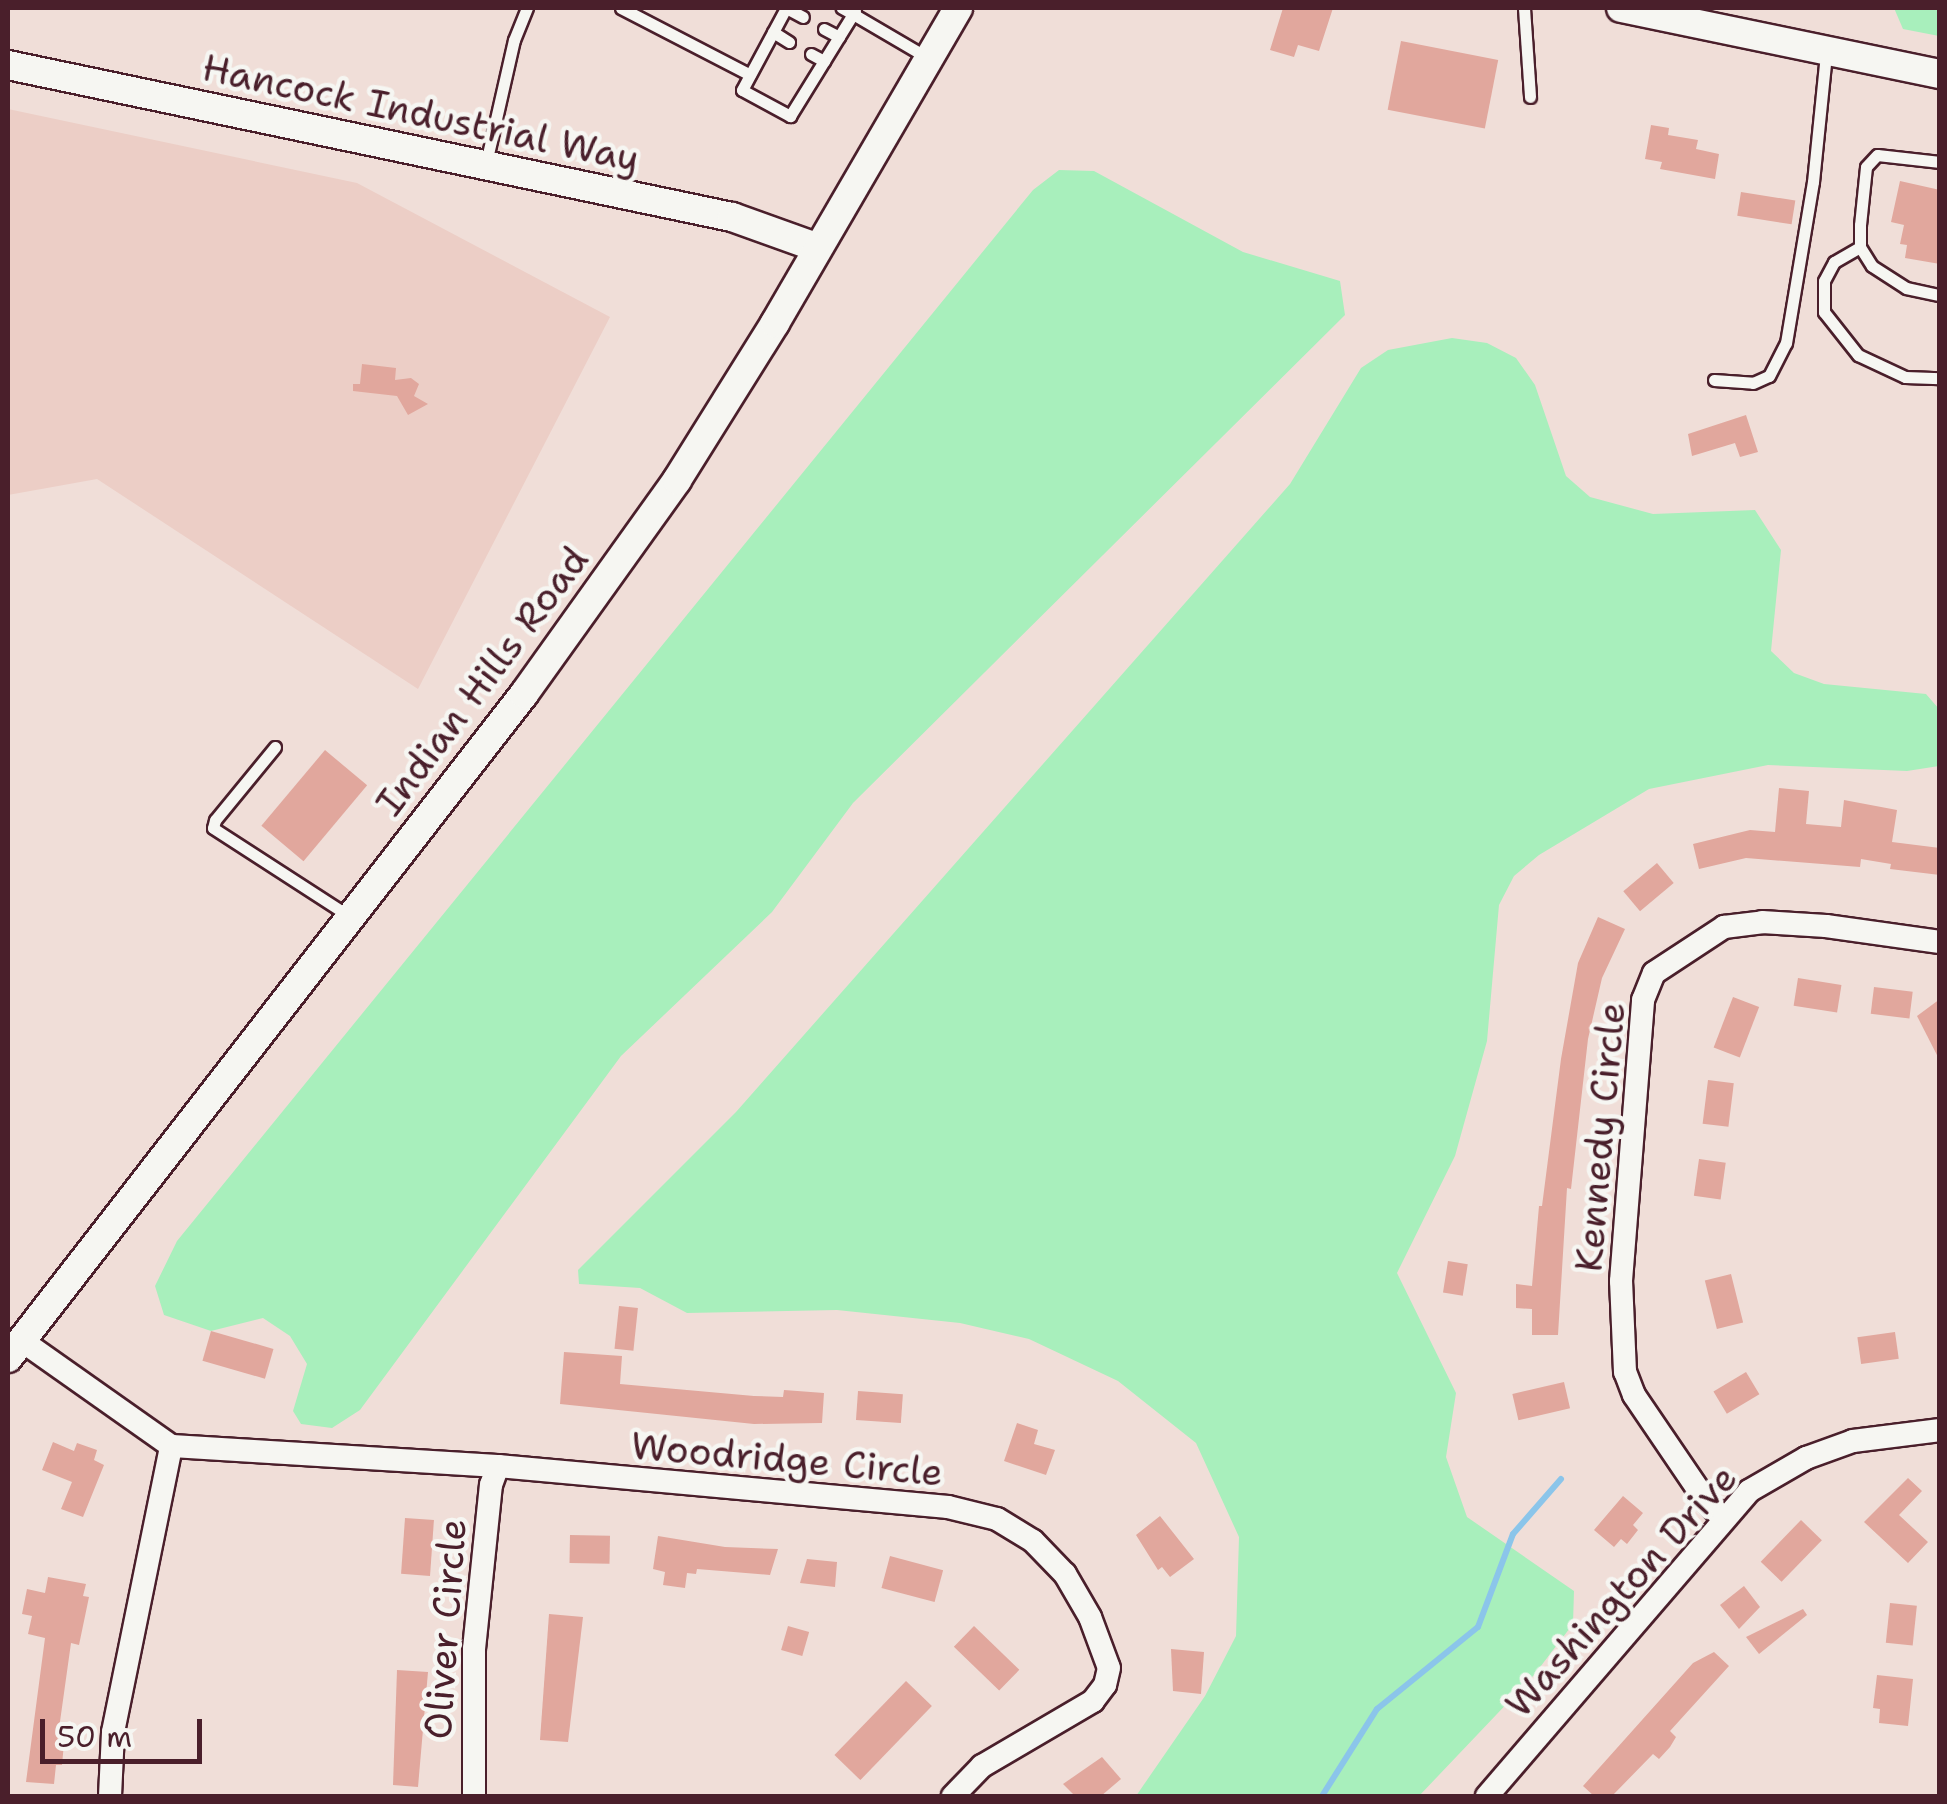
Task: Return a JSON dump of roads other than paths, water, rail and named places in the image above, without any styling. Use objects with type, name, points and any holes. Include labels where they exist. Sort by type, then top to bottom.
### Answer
[{"type":"street","name":"Indian Hills Road","points":[[14,1349],[524,694],[677,480],[775,323],[958,8]]},
{"type":"street","points":[[1635,9],[1826,53],[1940,74]]},
{"type":"street","name":"Hancock Industrial Way","points":[[8,65],[732,216],[816,248]]},
{"type":"street","name":"Kennedy Circle","points":[[1724,1518],[1706,1501],[1634,1394],[1625,1372],[1621,1282],[1643,1000],[1654,973],[1724,927],[1762,922],[1826,926],[1940,942]]},
{"type":"street","points":[[14,1349],[171,1446],[113,1732],[110,1796]]},
{"type":"street","name":"Washington Drive","points":[[1487,1796],[1749,1491],[1806,1458],[1853,1441],[1940,1430]]},
{"type":"street","name":"Woodridge Circle","points":[[171,1446],[498,1466],[948,1507],[997,1519],[1033,1542],[1064,1574],[1090,1617],[1109,1668],[1105,1686],[1094,1701],[982,1766],[953,1796]]},
{"type":"street","name":"Oliver Circle","points":[[474,1796],[474,1649],[491,1485],[498,1466]]},
{"type":"lane","points":[[486,165],[514,40],[527,8]]},
{"type":"lane","points":[[623,8],[750,75]]},
{"type":"lane","points":[[803,18],[786,8],[742,90],[790,116],[838,38],[850,10],[928,58]]},
{"type":"lane","points":[[1524,8],[1530,96]]},
{"type":"lane","points":[[824,29],[838,38]]},
{"type":"lane","points":[[773,32],[790,42]]},
{"type":"lane","points":[[1714,380],[1753,383],[1769,376],[1786,343],[1813,182],[1826,53]]},
{"type":"lane","points":[[811,54],[824,61]]},
{"type":"lane","points":[[1940,162],[1886,154],[1878,155],[1866,167],[1860,247],[1872,266],[1906,288],[1940,295]]},
{"type":"lane","points":[[1860,247],[1834,262],[1824,281],[1824,312],[1858,355],[1905,376],[1940,378]]},
{"type":"lane","points":[[276,746],[215,820],[213,828],[350,917]]},
{"type":"waterway","points":[[1322,1796],[1377,1709],[1478,1627],[1513,1534],[1561,1479]]}]
